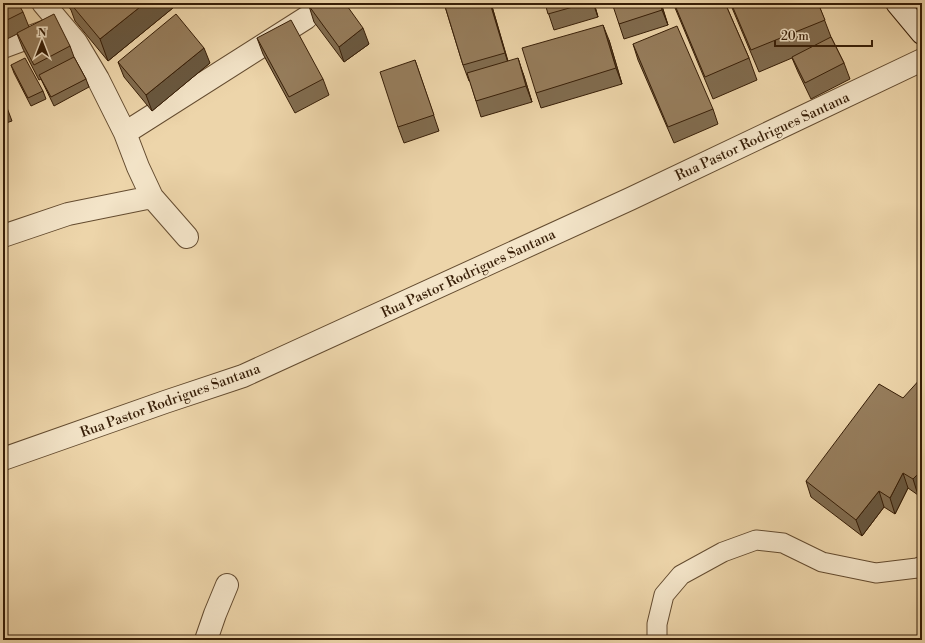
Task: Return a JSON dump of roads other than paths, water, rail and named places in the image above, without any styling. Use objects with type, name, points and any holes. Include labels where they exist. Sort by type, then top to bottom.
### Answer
[{"type":"street","points":[[43,3],[76,42],[98,79],[125,133],[138,167],[152,197],[187,237]]},
{"type":"street","points":[[897,3],[922,33]]},
{"type":"street","points":[[125,133],[306,18]]},
{"type":"street","points":[[3,47],[62,25]]},
{"type":"street","name":"Rua Pastor Rodrigues Santana","points":[[3,459],[243,376],[630,199],[922,60]]},
{"type":"street","points":[[3,236],[68,214],[152,197]]},
{"type":"street","points":[[206,640],[227,585]]},
{"type":"lane","points":[[657,640],[657,624],[664,595],[681,574],[723,552],[756,540],[783,543],[822,562],[876,573],[917,568],[922,566]]}]
